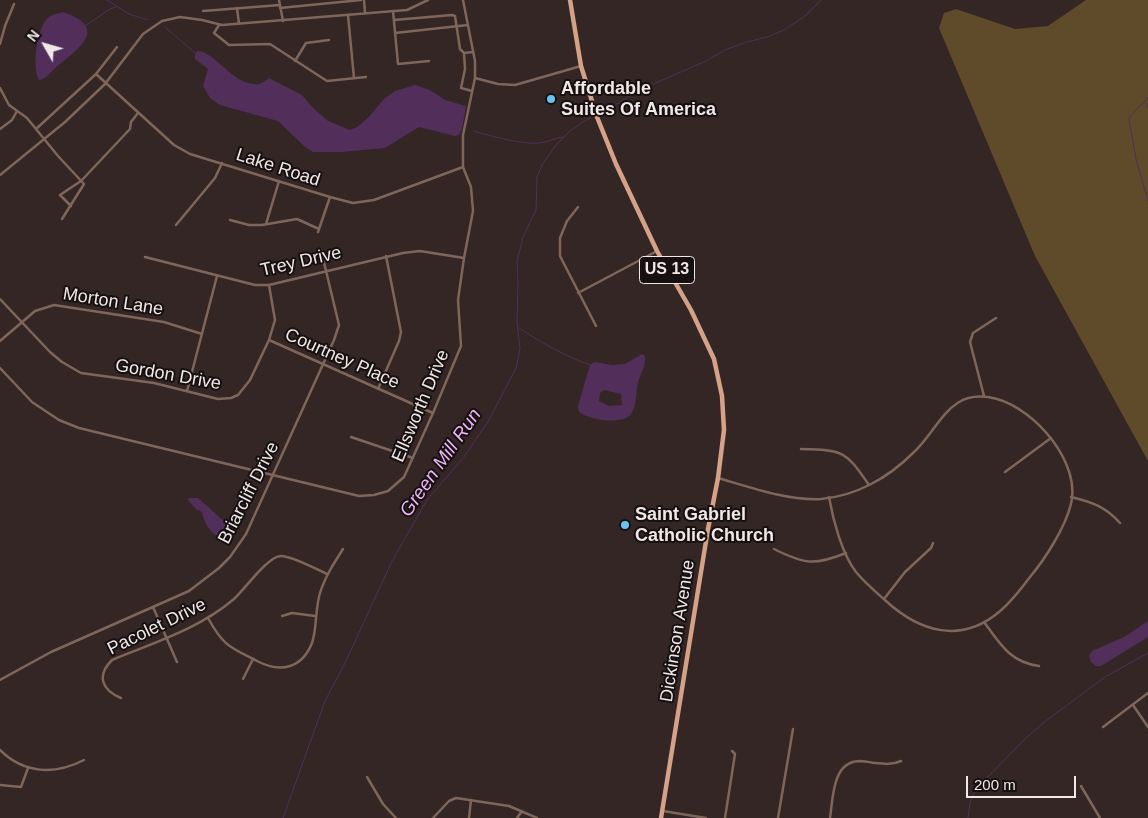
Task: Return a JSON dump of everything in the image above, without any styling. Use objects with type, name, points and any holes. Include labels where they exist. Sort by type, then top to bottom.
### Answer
[{"type":"main road","name":"Dickinson Avenue","points":[[570,0],[581,66],[597,117],[616,164],[657,251],[691,310],[714,359],[722,396],[724,430],[718,478],[661,818]]},
{"type":"street","points":[[279,0],[283,21]]},
{"type":"street","points":[[203,11],[362,0],[364,14]]},
{"type":"street","points":[[0,175],[44,140],[105,84],[143,34],[162,21],[180,17],[219,25],[283,21],[407,10],[428,0]]},
{"type":"street","name":"Ellsworth Drive","points":[[0,368],[32,402],[59,420],[78,428],[359,496],[374,495],[388,491],[404,477],[461,346],[458,300],[473,211],[471,187],[463,167],[463,135],[475,78],[473,52],[463,0]]},
{"type":"street","points":[[0,44],[14,4]]},
{"type":"street","points":[[237,8],[239,24]]},
{"type":"street","points":[[393,11],[398,64],[429,61]]},
{"type":"street","points":[[348,15],[354,78]]},
{"type":"street","points":[[394,20],[455,16],[460,49],[464,53],[465,69],[461,88],[472,91]]},
{"type":"street","points":[[219,25],[214,33],[229,45],[266,43],[324,80],[366,77]]},
{"type":"street","points":[[395,33],[468,25]]},
{"type":"street","points":[[295,61],[306,43],[329,40]]},
{"type":"street","points":[[36,130],[96,74],[117,47]]},
{"type":"street","points":[[464,53],[473,52]]},
{"type":"street","points":[[475,78],[498,84],[515,85],[581,66]]},
{"type":"street","name":"Lake Road","points":[[96,74],[174,145],[190,154],[330,198],[353,203],[374,200],[463,167]]},
{"type":"street","points":[[0,88],[9,104],[27,118],[44,140],[84,184],[62,219]]},
{"type":"street","points":[[0,129],[12,120],[17,112]]},
{"type":"street","points":[[71,206],[60,195],[81,180],[130,129],[131,122],[138,114]]},
{"type":"street","points":[[176,225],[215,178],[222,163]]},
{"type":"street","points":[[266,224],[280,181]]},
{"type":"street","points":[[230,220],[249,225],[297,219],[318,230],[330,198]]},
{"type":"street","points":[[578,207],[567,221],[560,238],[560,256],[596,326]]},
{"type":"street","name":"Briarcliff Drive","points":[[0,680],[51,652],[189,590],[208,578],[230,557],[246,534],[274,475],[323,364],[338,324],[334,299],[321,250]]},
{"type":"street","name":"Trey Drive","points":[[145,257],[255,285],[269,285],[386,256],[420,251],[464,258]]},
{"type":"street","points":[[578,293],[657,251]]},
{"type":"street","points":[[378,389],[399,341],[401,332],[386,256]]},
{"type":"street","points":[[187,391],[217,276]]},
{"type":"street","name":"Gordon Drive","points":[[0,299],[56,357],[81,373],[132,379],[218,400],[238,395],[250,380],[269,340],[275,320],[269,285]]},
{"type":"street","name":"Morton Lane","points":[[0,341],[35,311],[54,305],[164,322],[202,334]]},
{"type":"street","points":[[984,396],[970,342],[974,333],[996,318]]},
{"type":"street","name":"Courtney Place","points":[[269,340],[433,413]]},
{"type":"street","points":[[718,478],[766,492],[804,499],[845,494],[870,485],[888,475],[915,452],[951,407],[971,396],[984,396],[1010,404],[1024,412],[1051,438],[1070,473],[1072,497],[1071,504],[1053,544],[1041,564],[1009,603],[984,622],[971,628],[946,632],[917,622],[896,610],[856,571],[846,553],[829,497]]},
{"type":"street","points":[[351,437],[413,458]]},
{"type":"street","points":[[1005,472],[1051,438]]},
{"type":"street","points":[[801,449],[832,450],[842,454],[852,460],[870,485]]},
{"type":"street","points":[[1072,497],[1092,502],[1105,508],[1120,524]]},
{"type":"street","points":[[884,599],[905,572],[931,548],[933,543]]},
{"type":"street","points":[[208,618],[223,642],[253,659],[279,669],[294,664],[311,644],[320,593],[327,574],[343,549]]},
{"type":"street","points":[[774,549],[795,560],[810,562],[830,560],[846,553]]},
{"type":"street","name":"Pacolet Drive","points":[[121,698],[106,689],[103,680],[106,666],[112,660],[208,618],[236,597],[268,561],[281,556],[288,557],[327,574]]},
{"type":"street","points":[[153,607],[177,662]]},
{"type":"street","points":[[282,616],[292,614],[315,616]]},
{"type":"street","points":[[984,622],[1003,648],[1014,658],[1027,665],[1039,666]]},
{"type":"street","points":[[243,679],[253,659]]},
{"type":"street","points":[[1103,727],[1148,693]]},
{"type":"street","points":[[1133,705],[1148,726]]},
{"type":"street","points":[[778,818],[792,729]]},
{"type":"street","points":[[0,750],[12,761],[40,771],[56,771],[73,766],[84,760]]},
{"type":"street","points":[[725,818],[735,754],[732,751]]},
{"type":"street","points":[[830,818],[836,777],[842,768],[858,761],[894,764],[901,761]]},
{"type":"street","points":[[0,785],[21,787],[28,768]]},
{"type":"street","points":[[367,777],[382,804],[396,818]]},
{"type":"street","points":[[1080,786],[1100,818]]},
{"type":"street","points":[[433,818],[452,799],[509,806],[537,818]]},
{"type":"street","points":[[469,818],[471,800]]},
{"type":"street","points":[[517,818],[522,811]]},
{"type":"street","points":[[662,811],[706,818]]},
{"type":"shaded area","points":[[1086,0],[1148,0],[1148,461],[1035,256],[939,28],[944,13],[956,9],[1015,29],[1048,26]]},
{"type":"shaded area","points":[[63,12],[84,24],[87,36],[77,50],[47,76],[39,80],[36,66],[38,39],[44,23],[53,15]]},
{"type":"shaded area","points":[[198,51],[212,57],[241,80],[259,84],[269,78],[302,95],[328,121],[350,130],[368,118],[384,99],[395,91],[415,85],[430,90],[445,100],[466,106],[462,129],[459,135],[455,136],[419,127],[385,148],[341,152],[313,152],[278,121],[220,105],[210,98],[203,86],[208,69],[195,59],[195,53]]},
{"type":"shaded area","points":[[642,354],[645,356],[644,366],[638,382],[635,404],[630,415],[613,421],[597,419],[579,412],[578,406],[590,365],[594,362],[613,365],[625,364]],"holes":[[[604,390],[621,394],[622,405],[609,406],[599,401],[600,393]]]},
{"type":"shaded area","points":[[189,498],[198,498],[227,524],[228,529],[225,534],[220,537],[210,530],[202,512],[196,509],[188,500]]},
{"type":"shaded area","points":[[1148,621],[1148,637],[1101,666],[1096,666],[1091,662],[1089,656],[1092,651],[1124,637]]},
{"type":"waterway","points":[[107,0],[129,14],[148,20]]},
{"type":"waterway","name":"Green Mill Run","points":[[598,114],[637,91],[706,61],[725,50],[784,30],[805,16],[821,0]]},
{"type":"waterway","points":[[85,26],[116,7]]},
{"type":"waterway","points":[[165,27],[195,53]]},
{"type":"waterway","points":[[1148,97],[1129,119],[1136,159],[1148,201]]},
{"type":"waterway","points":[[1145,102],[1148,108]]},
{"type":"waterway","name":"Green Mill Run","points":[[283,818],[325,701],[346,661],[392,561],[427,500],[464,457],[489,420],[516,368],[520,349],[517,323],[517,262],[523,237],[536,210],[537,177],[542,165],[556,145],[571,130],[594,115]]},
{"type":"waterway","points":[[474,131],[525,143],[543,142],[563,137]]},
{"type":"waterway","points":[[519,328],[554,349],[590,365]]},
{"type":"waterway","points":[[968,818],[970,803],[974,793],[1026,738],[1105,677],[1148,653]]},
{"type":"place","name":"Affordable Suites Of America","points":[[551,99]]},
{"type":"place","name":"Saint Gabriel Catholic Church","points":[[625,525]]}]
